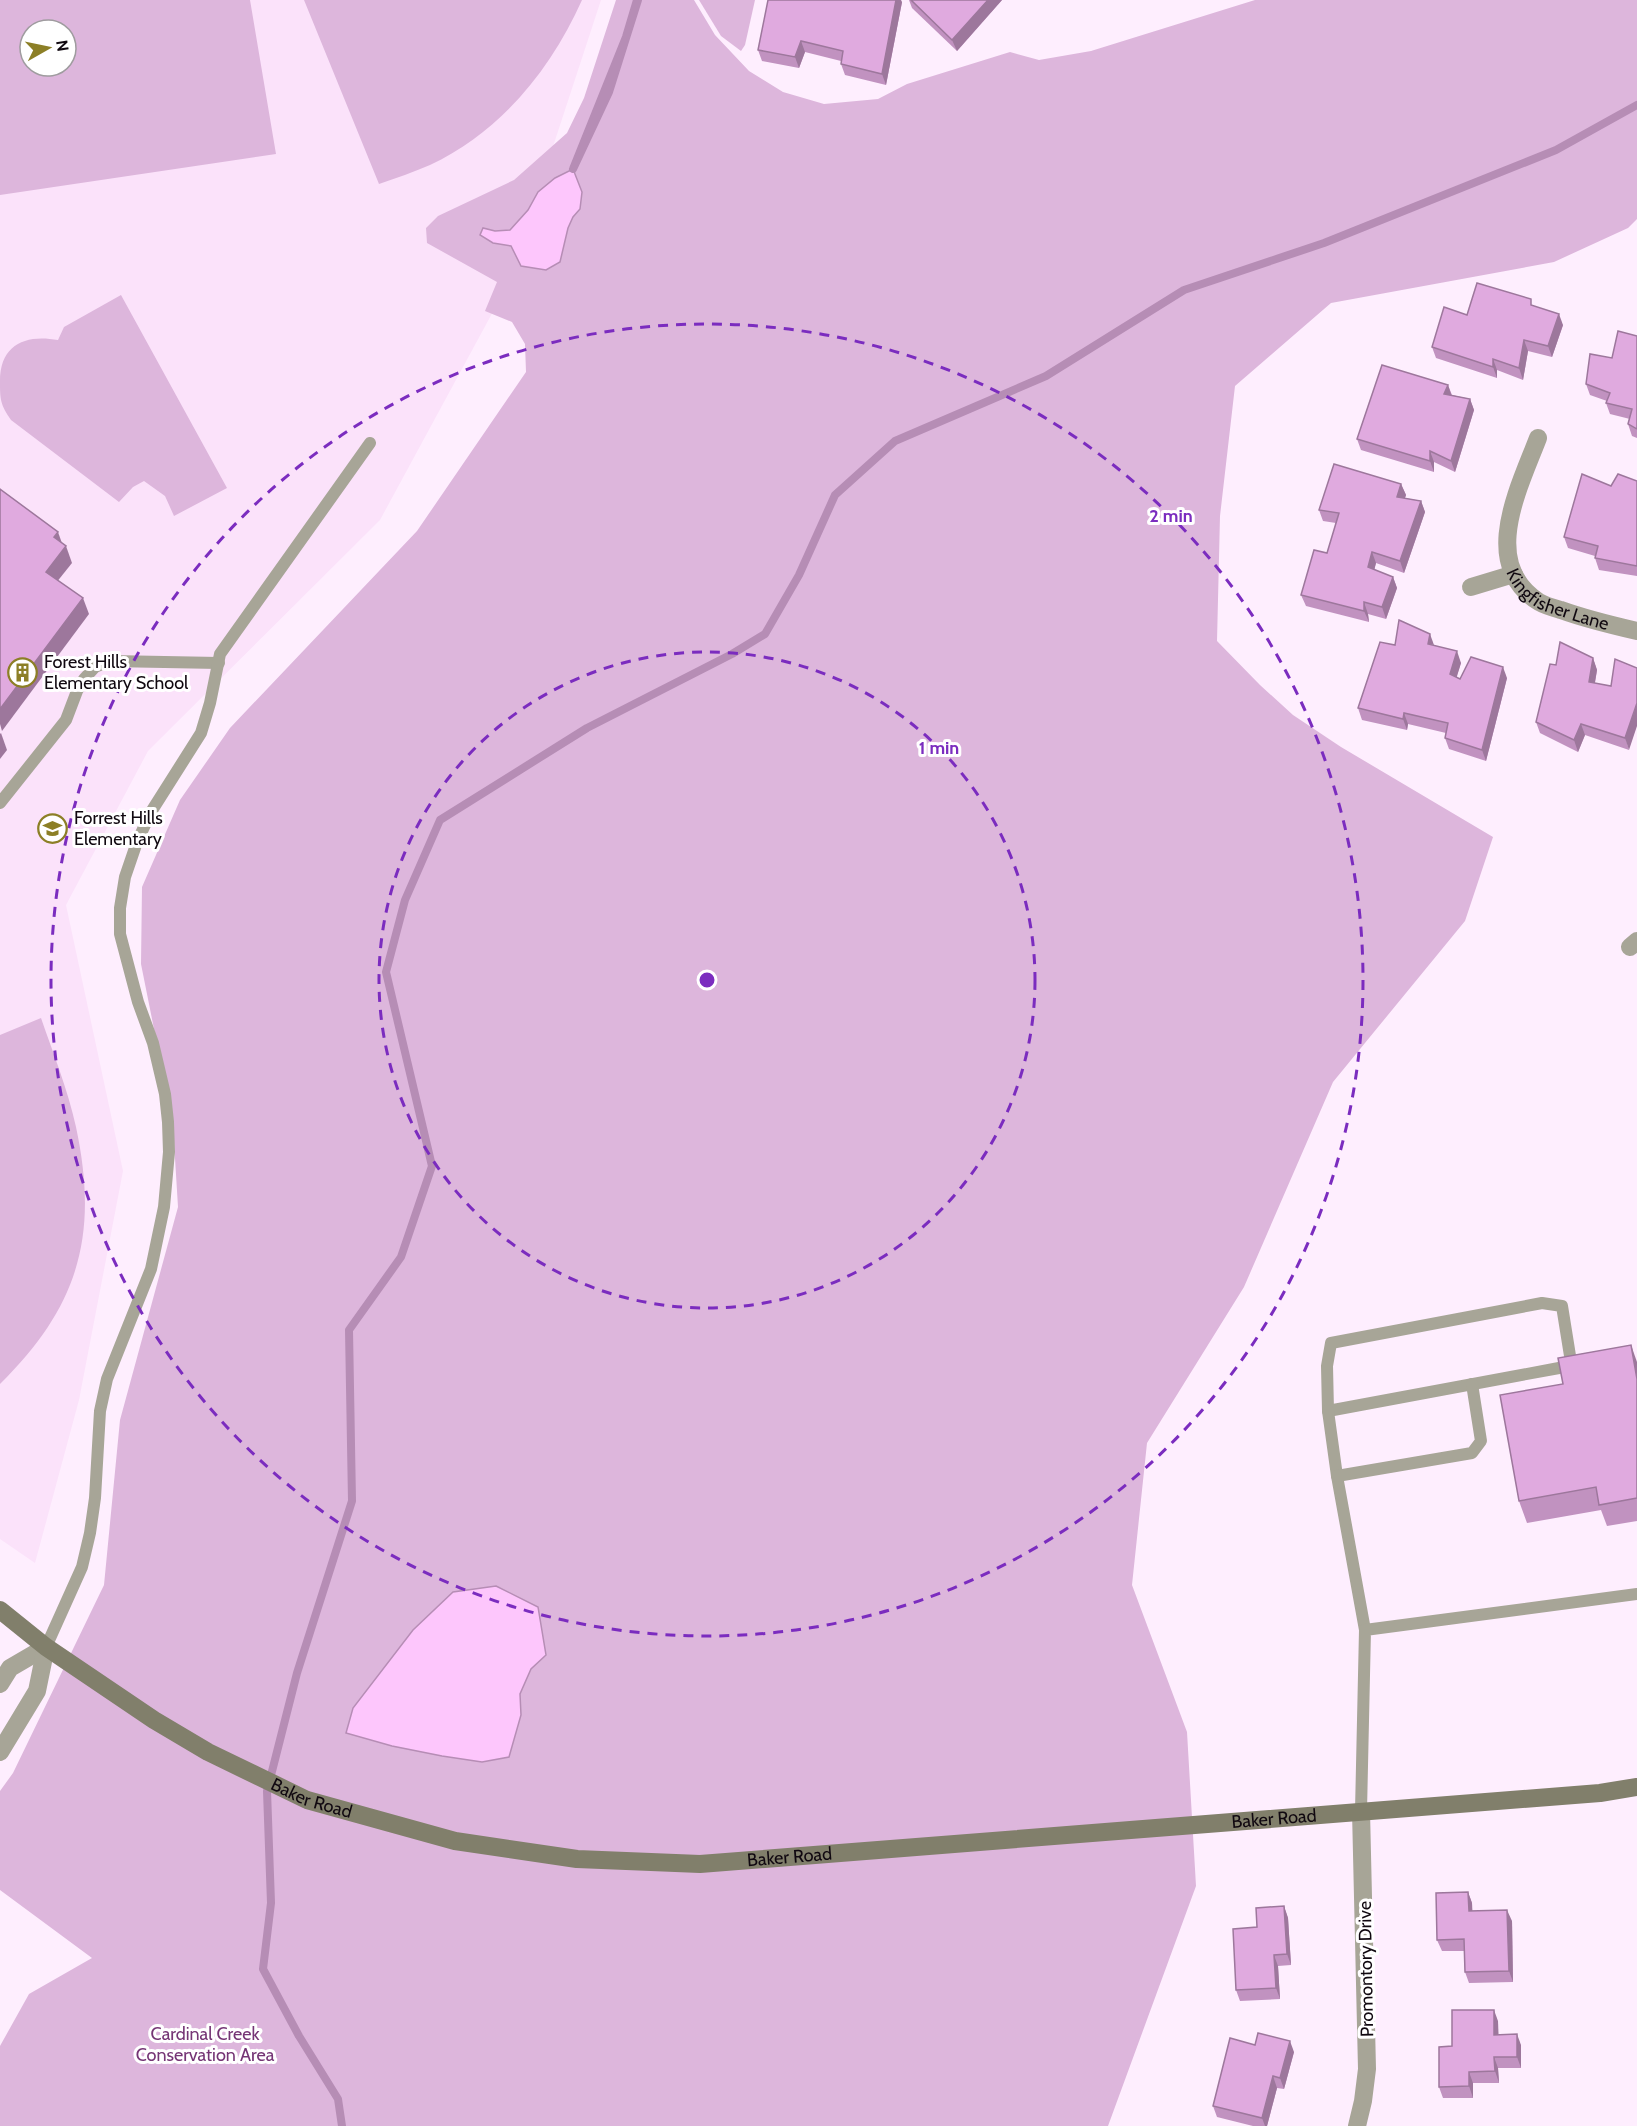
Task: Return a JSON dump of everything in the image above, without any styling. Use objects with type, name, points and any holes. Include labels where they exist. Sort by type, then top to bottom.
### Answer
[{"type":"main road","name":"Baker Road","points":[[0,1610],[46,1647],[154,1720],[208,1752],[307,1800],[455,1841],[577,1859],[700,1864],[1600,1793],[1637,1786]]},
{"type":"street","name":"Kingfisher Lane","points":[[1538,438],[1515,499],[1506,532],[1508,559],[1514,574],[1523,589],[1540,603],[1637,631]]},
{"type":"street","points":[[1471,587],[1514,574]]},
{"type":"street","points":[[0,1684],[10,1668],[46,1647]]},
{"type":"street","points":[[0,1752],[37,1691],[46,1647]]},
{"type":"street","name":"Promontory Drive","points":[[1357,2126],[1367,2069],[1361,1811]]},
{"type":"lane","points":[[46,1647],[82,1567],[90,1533],[100,1411],[107,1379],[151,1269],[164,1207],[169,1152],[167,1113],[153,1043],[138,1002],[120,934],[120,908],[125,877],[137,842],[151,812],[201,733],[220,654],[370,443]]},
{"type":"lane","points":[[0,803],[66,720],[77,691],[95,667],[110,661],[219,663]]},
{"type":"lane","points":[[1328,1411],[1559,1368],[1576,1361],[1562,1306],[1542,1303],[1332,1344],[1327,1366],[1328,1411],[1337,1476],[1365,1630],[1360,1774],[1361,1811]]},
{"type":"lane","points":[[1337,1476],[1472,1453],[1481,1441],[1472,1384]]},
{"type":"lane","points":[[1365,1630],[1637,1594]]},
{"type":"shaded area","name":"Forrest Hills Elementary","points":[[0,0],[601,0],[508,284],[380,520],[148,751],[66,905],[123,1171],[79,1400],[35,1563],[0,1539]]},
{"type":"shaded area","points":[[573,169],[582,192],[580,209],[568,228],[560,262],[546,270],[521,266],[511,246],[493,243],[480,235],[483,228],[495,231],[510,230],[528,210],[538,192],[555,178]]},
{"type":"shaded area","points":[[496,1586],[538,1607],[546,1655],[531,1669],[520,1694],[521,1715],[509,1757],[482,1762],[392,1746],[346,1733],[353,1708],[413,1630],[453,1592]]},
{"type":"green space","points":[[0,0],[250,0],[276,154],[0,195]]},
{"type":"green space","points":[[304,0],[582,0],[569,26],[539,74],[501,116],[456,151],[430,165],[379,184]]},
{"type":"green space","name":"Cardinal Creek Conservation Area","points":[[616,0],[694,0],[715,35],[749,71],[783,92],[824,104],[878,99],[907,84],[1010,52],[1039,60],[1091,51],[1255,0],[1637,0],[1637,219],[1628,228],[1554,262],[1331,303],[1235,386],[1220,516],[1217,641],[1293,715],[1341,747],[1493,837],[1465,921],[1333,1082],[1244,1287],[1147,1443],[1132,1585],[1187,1732],[1196,1886],[1108,2126],[0,2126],[0,2046],[29,1994],[92,1958],[0,1890],[0,1791],[13,1773],[104,1585],[120,1420],[178,1207],[174,1142],[141,964],[142,887],[180,800],[230,728],[417,531],[526,372],[525,344],[512,322],[485,311],[497,282],[427,243],[426,228],[438,216],[514,180],[567,133],[584,98]]},
{"type":"green space","points":[[699,0],[755,0],[745,45],[741,51],[721,36]]},
{"type":"green space","points":[[121,295],[227,488],[174,516],[165,496],[144,481],[133,487],[119,502],[11,420],[1,401],[1,368],[10,350],[17,344],[35,339],[58,340],[64,327]]},
{"type":"green space","points":[[41,1018],[65,1085],[76,1127],[83,1166],[85,1202],[83,1235],[76,1267],[65,1297],[27,1355],[0,1384],[0,1035]]},
{"type":"building","points":[[768,0],[896,0],[882,74],[841,64],[843,51],[801,41],[795,57],[758,50]]},
{"type":"building","points":[[911,0],[988,0],[952,40]]},
{"type":"building","points":[[1477,283],[1531,299],[1531,305],[1559,314],[1548,346],[1524,340],[1519,368],[1493,359],[1493,367],[1432,347],[1444,307],[1467,315]]},
{"type":"building","points":[[1618,331],[1637,336],[1637,429],[1628,424],[1632,409],[1606,403],[1610,393],[1586,384],[1590,354],[1612,358]]},
{"type":"building","points":[[1382,365],[1448,385],[1444,394],[1470,399],[1451,461],[1430,451],[1430,461],[1357,439]]},
{"type":"building","points":[[1334,464],[1401,484],[1397,497],[1421,501],[1400,561],[1372,552],[1368,567],[1393,577],[1382,607],[1364,602],[1364,611],[1301,595],[1314,550],[1327,553],[1339,513],[1319,510]]},
{"type":"building","points":[[1582,474],[1611,486],[1618,474],[1637,481],[1637,566],[1595,558],[1598,546],[1564,537]]},
{"type":"building","name":"Forest Hills Elementary School","points":[[0,489],[58,532],[54,537],[66,546],[46,572],[83,598],[0,709]]},
{"type":"building","points":[[1399,620],[1430,634],[1428,644],[1457,651],[1450,674],[1460,679],[1471,657],[1503,667],[1482,750],[1445,738],[1448,723],[1404,713],[1403,719],[1358,708],[1380,642],[1395,645]]},
{"type":"building","points":[[1560,642],[1593,658],[1589,682],[1611,686],[1615,659],[1637,668],[1637,703],[1625,738],[1581,724],[1574,740],[1536,722],[1550,664],[1556,665]]},
{"type":"building","points":[[1631,1345],[1637,1379],[1637,1498],[1599,1505],[1596,1487],[1519,1501],[1500,1395],[1563,1384],[1558,1358]]},
{"type":"building","points":[[1468,1892],[1469,1911],[1507,1910],[1509,1971],[1465,1972],[1464,1939],[1437,1940],[1436,1893]]},
{"type":"building","points":[[1284,1906],[1287,1954],[1274,1955],[1276,1988],[1236,1990],[1233,1929],[1257,1927],[1256,1908]]},
{"type":"building","points":[[1452,2010],[1494,2010],[1494,2035],[1517,2034],[1517,2057],[1494,2057],[1495,2071],[1469,2072],[1469,2086],[1439,2087],[1439,2047],[1452,2046]]},
{"type":"building","points":[[1258,2033],[1290,2041],[1280,2078],[1273,2076],[1262,2118],[1213,2106],[1230,2038],[1255,2045]]},
{"type":"waterway","points":[[637,0],[626,37],[573,169],[609,92],[638,0]]},
{"type":"waterway","points":[[342,2126],[338,2099],[299,2036],[263,1969],[271,1903],[267,1791],[297,1673],[352,1501],[349,1330],[401,1257],[432,1166],[386,972],[405,900],[440,820],[587,728],[732,654],[765,634],[799,575],[835,495],[895,441],[1046,376],[1184,290],[1324,243],[1556,150],[1637,105]]},
{"type":"place","name":"Forest Hills Elementary School","points":[[23,672]]},
{"type":"place","name":"Forrest Hills Elementary","points":[[53,828]]}]
